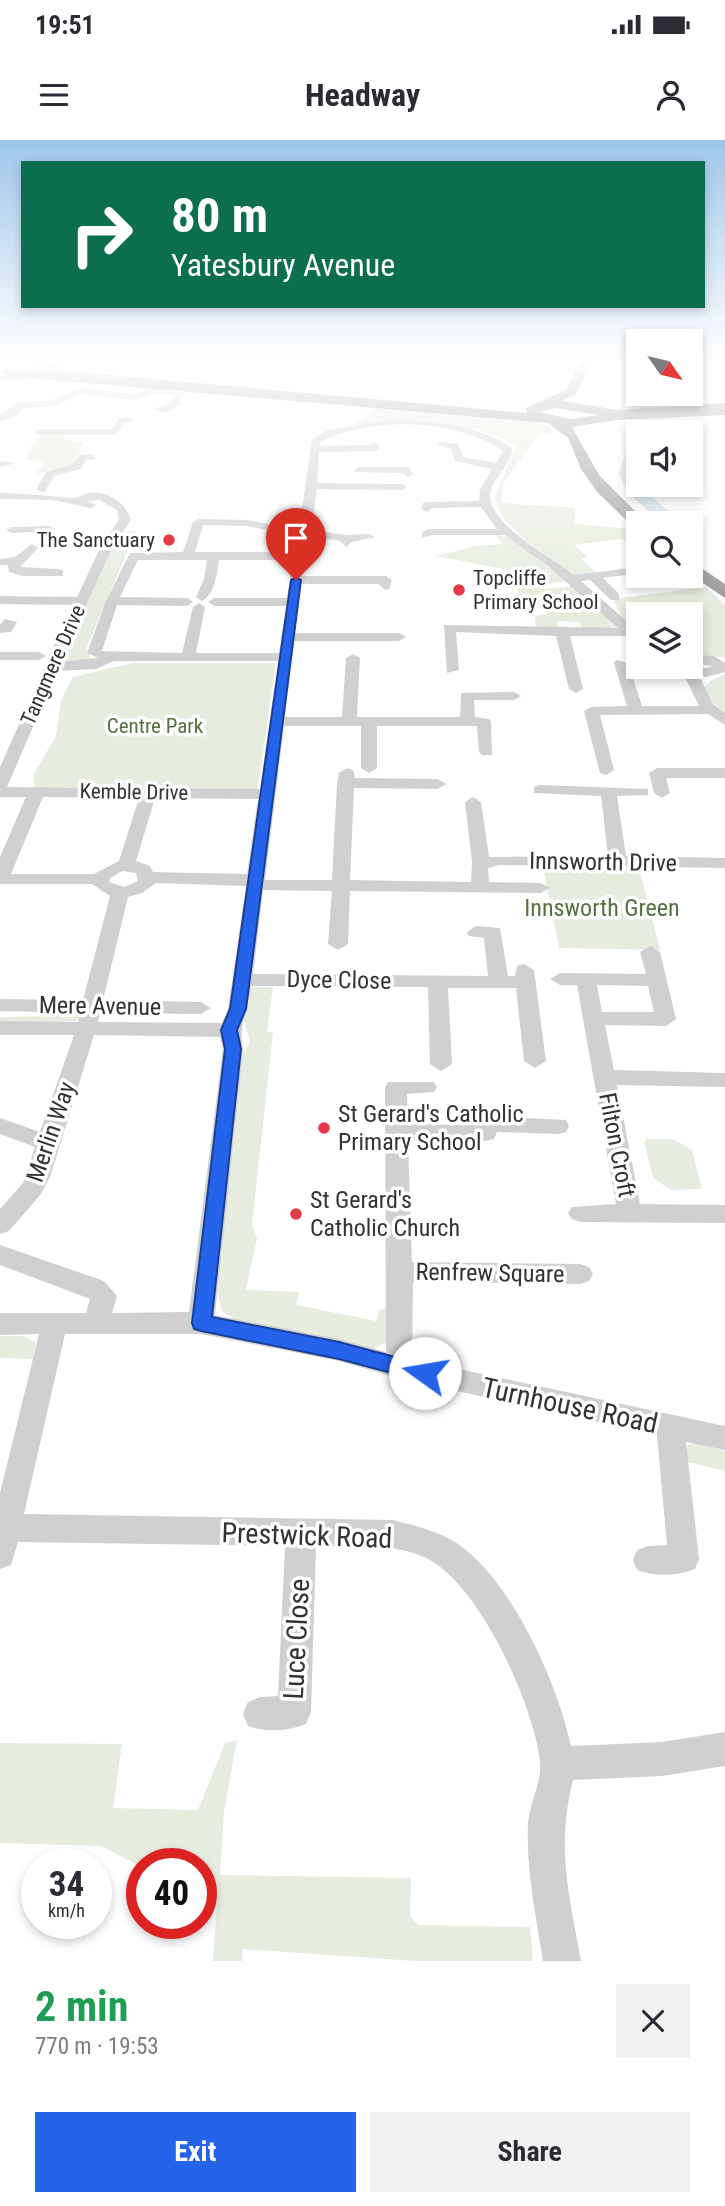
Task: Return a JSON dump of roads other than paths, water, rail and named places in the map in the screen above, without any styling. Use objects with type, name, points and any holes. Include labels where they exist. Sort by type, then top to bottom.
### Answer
[{"type":"highway","points":[[576,440],[590,473],[602,490],[626,511]]},
{"type":"highway","points":[[586,440],[608,484],[639,511]]},
{"type":"highway","points":[[703,563],[725,579]]},
{"type":"highway","points":[[703,576],[725,593]]},
{"type":"street","points":[[29,443],[32,440]]},
{"type":"street","points":[[201,1323],[233,1049],[229,1030],[238,1009],[299,556],[310,508],[313,449],[317,440]]},
{"type":"street","points":[[497,440],[506,447],[506,457],[486,491],[485,504],[508,532],[571,579],[626,628]]},
{"type":"street","points":[[313,449],[375,448],[375,445]]},
{"type":"street","points":[[442,445],[455,446],[459,459],[464,461],[500,467]]},
{"type":"street","points":[[41,490],[50,474],[76,467],[83,457],[92,457]]},
{"type":"street","points":[[460,476],[460,463],[464,461]]},
{"type":"street","points":[[358,502],[359,469],[408,470],[408,474]]},
{"type":"street","points":[[310,486],[402,487]]},
{"type":"street","name":"Tangmere Drive","points":[[0,785],[4,769],[80,601],[88,592],[107,546],[119,532],[125,516],[119,506],[107,500],[92,500],[41,490],[4,499]]},
{"type":"street","points":[[4,499],[22,502],[31,497],[92,500]]},
{"type":"street","name":"Tangmere Drive","points":[[92,500],[107,517],[107,546]]},
{"type":"street","points":[[427,509],[427,505],[485,504]]},
{"type":"street","points":[[188,555],[199,522],[247,523],[346,543],[369,537]]},
{"type":"street","points":[[0,524],[12,530],[49,529]]},
{"type":"street","points":[[1,543],[12,530]]},
{"type":"street","points":[[426,536],[428,532],[508,532]]},
{"type":"street","points":[[0,562],[15,562],[27,557],[32,548]]},
{"type":"street","points":[[285,657],[111,657],[94,653],[129,554],[299,556]]},
{"type":"street","points":[[188,656],[201,602],[211,579],[215,555]]},
{"type":"street","points":[[15,562],[13,569],[31,573],[59,573]]},
{"type":"street","points":[[571,579],[626,572]]},
{"type":"street","points":[[16,600],[31,573]]},
{"type":"street","points":[[593,576],[615,597]]},
{"type":"street","points":[[296,580],[386,580],[385,586]]},
{"type":"street","points":[[0,600],[80,601]]},
{"type":"street","points":[[113,601],[294,602]]},
{"type":"street","points":[[465,658],[451,664],[449,628],[512,636],[562,632],[626,635]]},
{"type":"street","points":[[562,632],[576,689]]},
{"type":"street","points":[[288,637],[393,639]]},
{"type":"street","points":[[0,656],[30,658]]},
{"type":"street","points":[[52,667],[96,665],[111,657]]},
{"type":"street","points":[[349,721],[353,658]]},
{"type":"street","points":[[621,663],[636,710]]},
{"type":"street","points":[[703,666],[721,668]]},
{"type":"street","points":[[696,687],[721,668]]},
{"type":"street","points":[[693,679],[710,710],[725,721]]},
{"type":"street","points":[[468,722],[466,696],[514,696]]},
{"type":"street","points":[[571,711],[710,710]]},
{"type":"street","points":[[591,711],[606,770]]},
{"type":"street","points":[[277,721],[484,722],[487,752]]},
{"type":"street","points":[[369,721],[369,768]]},
{"type":"street","points":[[662,793],[657,774],[725,773]]},
{"type":"street","points":[[338,944],[346,778],[438,784]]},
{"type":"street","points":[[540,790],[642,792]]},
{"type":"street","points":[[37,791],[0,879],[100,879]]},
{"type":"street","points":[[608,791],[618,862]]},
{"type":"street","name":"Kemble Drive","points":[[0,792],[268,794]]},
{"type":"street","points":[[126,865],[149,792]]},
{"type":"street","points":[[473,802],[481,863],[480,887]]},
{"type":"street","name":"Innsworth Drive","points":[[481,863],[499,860],[725,863]]},
{"type":"street","points":[[126,865],[139,867],[148,877],[143,886],[120,892],[103,887],[100,879],[106,871],[126,865]]},
{"type":"street","name":"Innsworth Drive","points":[[148,877],[340,886],[541,888]]},
{"type":"street","name":"Merlin Way","points":[[0,1225],[33,1188],[86,1030],[120,892]]},
{"type":"street","points":[[476,932],[493,932],[499,982]]},
{"type":"street","points":[[593,1018],[666,1019],[650,952]]},
{"type":"street","name":"Dyce Close","points":[[240,980],[499,982],[525,976],[535,1061]]},
{"type":"street","points":[[560,979],[657,980]]},
{"type":"street","name":"Filton Croft","points":[[586,979],[630,1213]]},
{"type":"street","points":[[438,981],[441,1064]]},
{"type":"street","name":"Mere Avenue","points":[[0,1005],[201,1008]]},
{"type":"street","points":[[0,1028],[229,1030]]},
{"type":"street","name":"Filton Croft","points":[[603,1077],[725,1080]]},
{"type":"street","name":"Renfrew Square","points":[[398,1367],[400,1272],[396,1087],[426,1087]]},
{"type":"street","points":[[397,1132],[486,1133],[486,1124],[558,1126]]},
{"type":"street","points":[[0,1126],[47,1143]]},
{"type":"street","name":"Filton Croft","points":[[580,1213],[725,1214]]},
{"type":"street","points":[[0,1255],[96,1288],[104,1296],[96,1325]]},
{"type":"street","name":"Renfrew Square","points":[[400,1272],[580,1274]]},
{"type":"street","name":"Turnhouse Road","points":[[0,1324],[201,1323],[339,1350],[398,1367],[725,1438]]},
{"type":"street","points":[[3,1542],[54,1325]]},
{"type":"street","points":[[649,1560],[684,1559],[670,1426]]},
{"type":"street","name":"Prestwick Road","points":[[3,1542],[301,1533],[393,1534],[425,1543],[450,1555],[468,1572],[495,1607],[528,1673],[557,1764]]},
{"type":"street","name":"Luce Close","points":[[261,1714],[294,1712],[301,1533]]},
{"type":"street","points":[[562,1961],[549,1885],[546,1818],[557,1764],[662,1759],[725,1749]]},
{"type":"water","points":[[626,452],[626,488],[619,473]]},
{"type":"water","points":[[634,497],[652,497],[668,511],[650,511]]},
{"type":"place","name":"The Sanctuary","points":[[169,540]]},
{"type":"place","name":"Topcliffe Primary School","points":[[459,590]]},
{"type":"place","name":"St Gerard's Catholic Primary School","points":[[324,1128]]},
{"type":"place","name":"St Gerard's Catholic Church","points":[[296,1214]]},
{"type":"park label","name":"Centre Park","points":[[155,726]]},
{"type":"park label","name":"Innsworth Green","points":[[602,908]]}]
